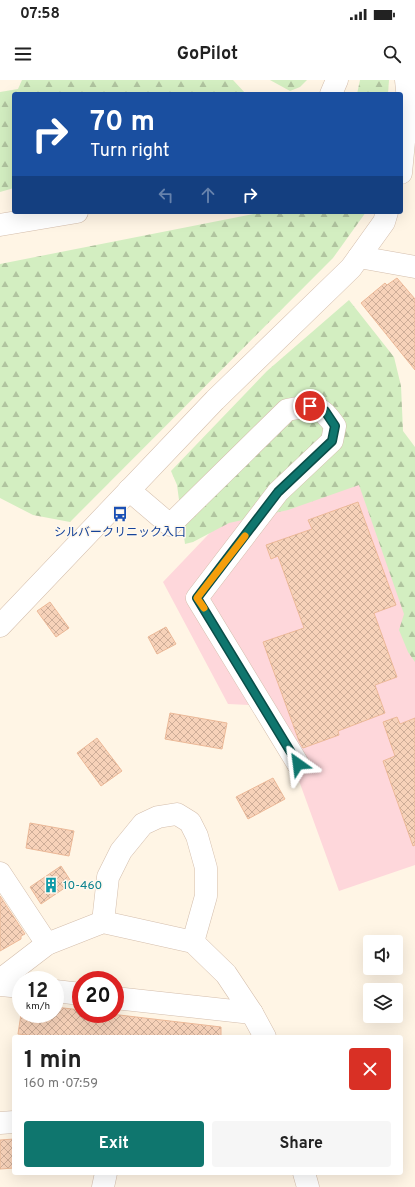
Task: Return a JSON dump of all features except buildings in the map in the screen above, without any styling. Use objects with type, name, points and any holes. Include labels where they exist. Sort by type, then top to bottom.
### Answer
[{"type":"street","points":[[332,92],[337,80]]},
{"type":"street","points":[[403,152],[408,100],[406,80]]},
{"type":"street","points":[[0,225],[65,214]]},
{"type":"street","points":[[0,626],[215,400],[351,268],[384,222],[386,214]]},
{"type":"street","points":[[359,257],[415,267]]},
{"type":"street","points":[[129,490],[170,525],[287,410],[310,406],[325,411],[335,426],[332,441],[278,492],[197,598],[298,764]]},
{"type":"street","points":[[103,922],[108,877],[121,851],[143,824],[158,817],[177,814],[190,822],[197,836],[206,868],[206,896],[193,942]]},
{"type":"street","points":[[0,873],[47,944]]},
{"type":"street","points":[[0,980],[47,944],[103,922],[193,942],[226,974],[252,1013],[263,1035]]},
{"type":"street","points":[[0,985],[12,986]]},
{"type":"street","points":[[124,999],[252,1013]]},
{"type":"street","points":[[0,1123],[12,1122]]},
{"type":"street","points":[[103,1187],[106,1175]]},
{"type":"street","points":[[305,1175],[308,1187]]},
{"type":"shaded area","points":[[367,466],[415,607],[415,865],[339,891],[298,778],[249,705],[228,704],[163,582],[225,517]]},
{"type":"green space","points":[[22,80],[233,80],[244,92],[12,92],[12,189],[0,192],[0,92],[18,89]]},
{"type":"green space","points":[[270,80],[307,80],[300,87],[290,91]]},
{"type":"green space","points":[[360,80],[389,80],[388,92],[357,92]]},
{"type":"green space","points":[[253,214],[365,214],[333,258],[70,522],[33,515],[0,498],[0,264]]},
{"type":"green space","points":[[349,300],[394,357],[401,386],[403,431],[415,447],[415,662],[408,652],[399,630],[404,614],[359,485],[288,510],[229,523],[193,542],[185,544],[177,485],[171,471],[267,371]]},
{"type":"slow traffic","points":[[204,608],[197,598],[245,536]]},
{"type":"place","name":"シルバークリニック入口","points":[[120,514]]},
{"type":"place","name":"10-460","points":[[51,885]]},
{"type":"route","points":[[298,764],[197,598],[278,492],[332,441],[335,426],[325,411],[310,406]]}]
